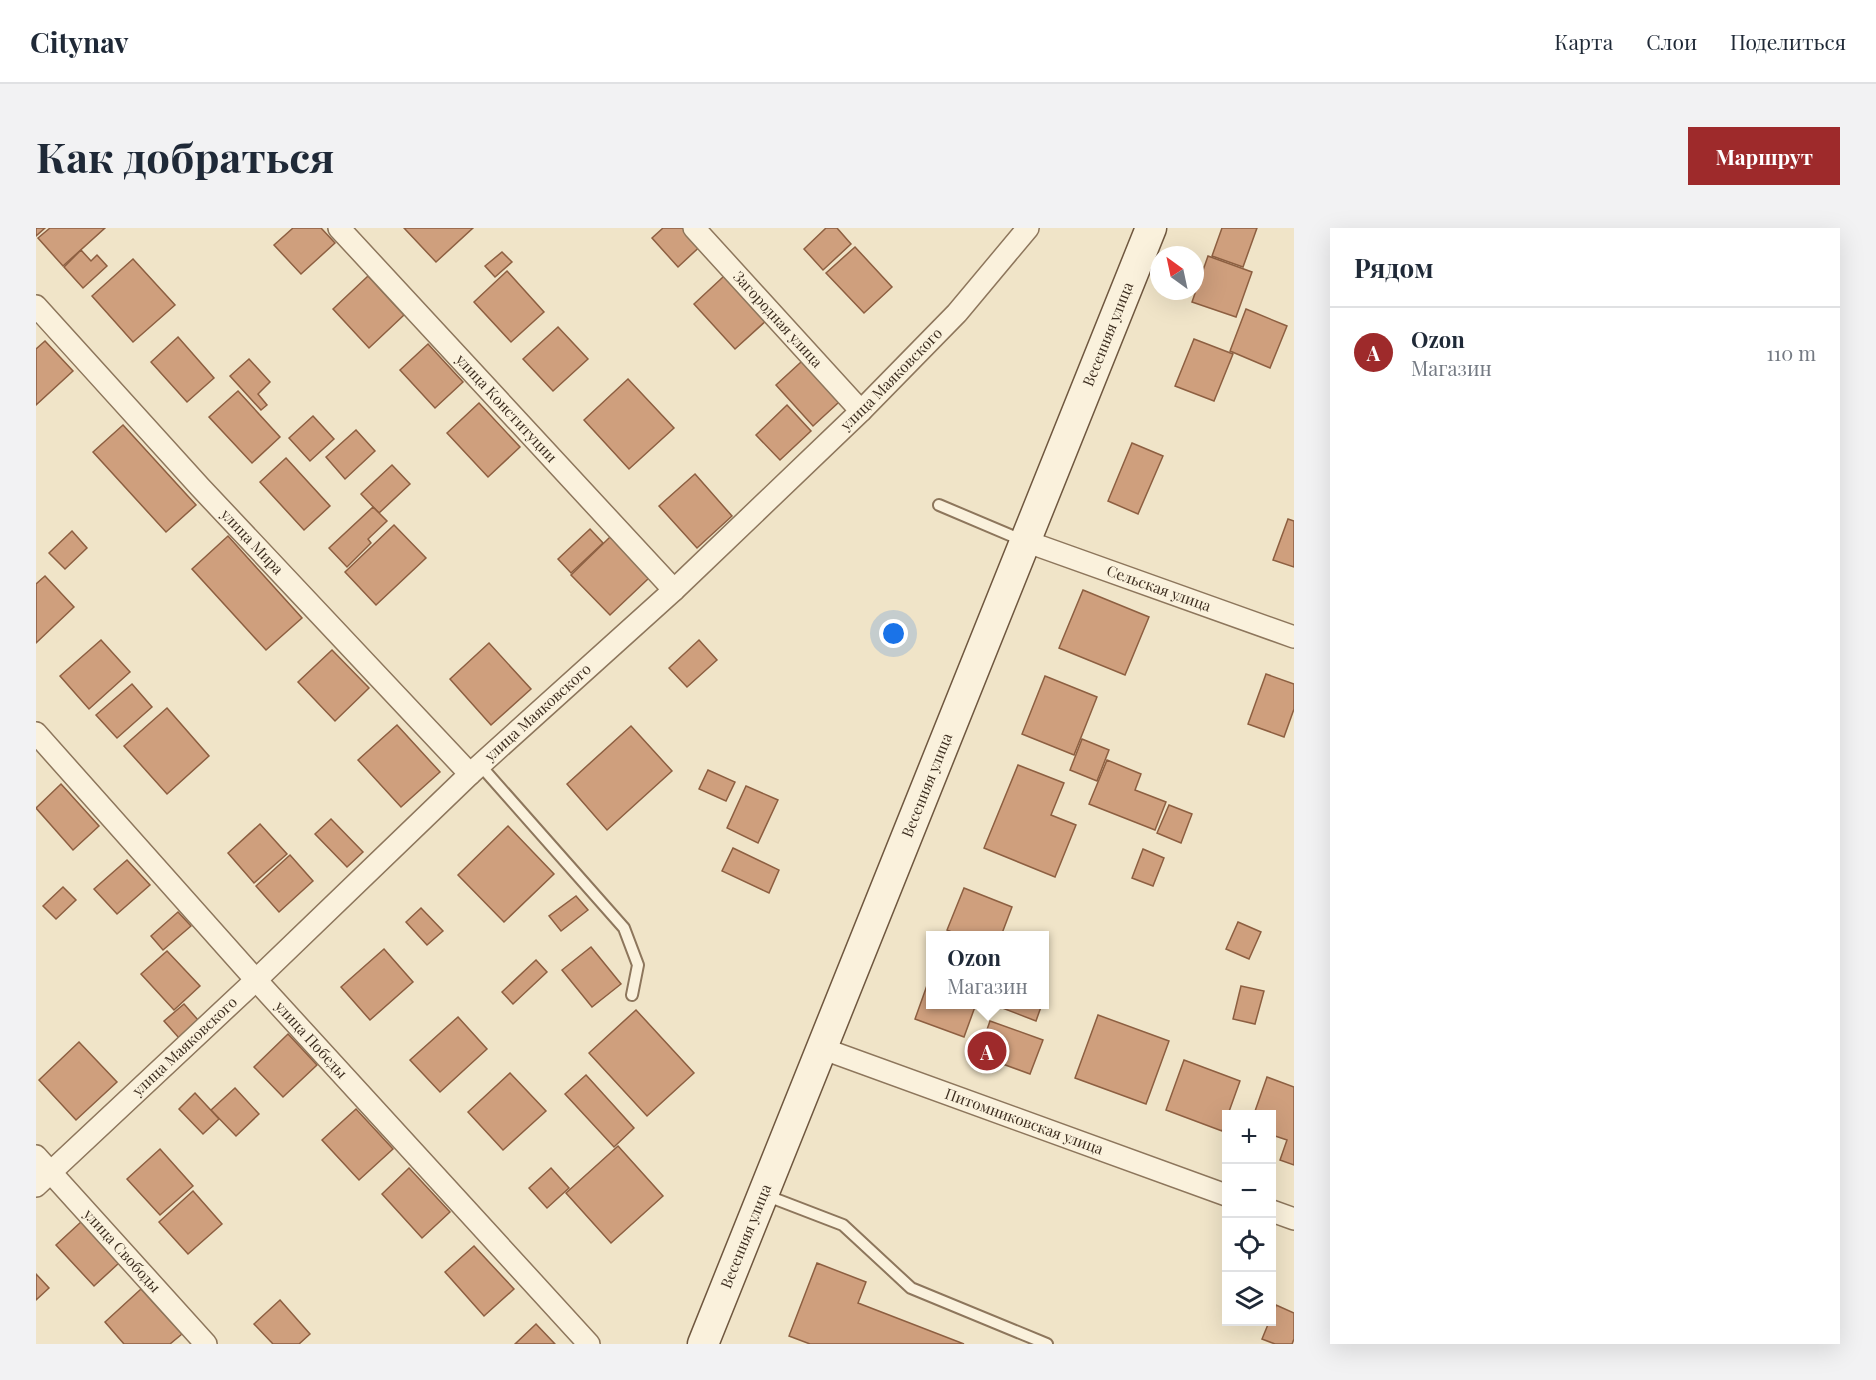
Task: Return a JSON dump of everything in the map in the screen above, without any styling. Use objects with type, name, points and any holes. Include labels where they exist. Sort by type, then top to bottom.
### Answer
[{"type":"street","name":"улица Конституции","points":[[339,228],[674,590]]},
{"type":"street","name":"Загородная улица","points":[[694,228],[861,411]]},
{"type":"street","name":"улица Маяковского","points":[[43,1179],[256,980],[475,769],[674,590],[861,411],[957,313],[1028,228]]},
{"type":"street","name":"Весенняя улица","points":[[703,1344],[1151,228]]},
{"type":"street","name":"улица Мира","points":[[36,306],[200,487],[475,769]]},
{"type":"street","name":"Сельская улица","points":[[1025,541],[1294,637]]},
{"type":"street","name":"улица Победы","points":[[36,733],[256,980],[590,1344]]},
{"type":"street","name":"Питомниковская улица","points":[[821,1048],[1222,1193]]},
{"type":"street","name":"улица Свободы","points":[[36,1156],[43,1179],[206,1344]]},
{"type":"street","points":[[1276,1212],[1294,1219]]},
{"type":"lane","points":[[939,505],[1025,541]]},
{"type":"lane","points":[[475,769],[624,928],[638,965],[632,995]]},
{"type":"lane","points":[[762,1195],[843,1225],[911,1288],[1047,1344]]},
{"type":"building","points":[[36,228],[45,228],[36,236]]},
{"type":"building","points":[[50,228],[105,228],[63,266],[38,238]]},
{"type":"building","points":[[293,228],[321,228],[335,243],[301,274],[274,245]]},
{"type":"building","points":[[404,228],[473,228],[436,262]]},
{"type":"building","points":[[663,228],[698,228],[708,239],[678,267],[652,238]]},
{"type":"building","points":[[826,228],[837,228],[851,244],[823,270],[804,249]]},
{"type":"building","points":[[1222,228],[1257,228],[1243,267],[1212,256]]},
{"type":"building","points":[[855,247],[892,287],[864,313],[826,273]]},
{"type":"building","points":[[81,250],[91,261],[97,255],[107,266],[83,288],[64,267]]},
{"type":"building","points":[[502,252],[512,262],[495,277],[485,266]]},
{"type":"building","points":[[1208,256],[1252,272],[1236,317],[1192,302],[1193,300],[1204,300],[1204,268]]},
{"type":"building","points":[[133,259],[175,305],[133,342],[92,296]]},
{"type":"building","points":[[737,264],[779,309],[735,349],[694,304]]},
{"type":"building","points":[[507,271],[544,312],[511,342],[474,302]]},
{"type":"building","points":[[368,276],[404,315],[369,348],[333,309]]},
{"type":"building","points":[[1246,309],[1287,326],[1270,368],[1230,351]]},
{"type":"building","points":[[558,327],[588,359],[553,391],[523,359]]},
{"type":"building","points":[[178,337],[214,378],[187,402],[151,362]]},
{"type":"building","points":[[1194,339],[1233,354],[1214,401],[1175,386]]},
{"type":"building","points":[[45,341],[73,371],[36,405],[36,349]]},
{"type":"building","points":[[428,344],[463,382],[435,408],[400,370]]},
{"type":"building","points":[[813,351],[850,392],[813,426],[776,385]]},
{"type":"building","points":[[249,359],[270,382],[258,394],[267,405],[261,410],[230,376]]},
{"type":"building","points":[[628,379],[674,428],[629,469],[584,420]]},
{"type":"building","points":[[238,391],[280,437],[252,463],[209,417]]},
{"type":"building","points":[[479,403],[520,447],[488,477],[447,433]]},
{"type":"building","points":[[787,405],[811,431],[780,460],[756,435]]},
{"type":"building","points":[[313,416],[334,439],[310,461],[289,438]]},
{"type":"building","points":[[123,425],[196,505],[166,532],[93,452]]},
{"type":"building","points":[[356,430],[375,451],[345,479],[326,457]]},
{"type":"building","points":[[1132,443],[1163,456],[1138,514],[1108,501]]},
{"type":"building","points":[[286,458],[330,506],[304,530],[260,482]]},
{"type":"building","points":[[392,465],[410,484],[379,513],[361,494]]},
{"type":"building","points":[[695,474],[732,516],[697,548],[659,506]]},
{"type":"building","points":[[373,507],[387,521],[368,539],[371,543],[347,567],[329,548]]},
{"type":"building","points":[[1288,519],[1294,521],[1294,567],[1273,560]]},
{"type":"building","points":[[394,525],[426,558],[376,605],[345,572]]},
{"type":"building","points":[[590,529],[603,543],[571,573],[558,559]]},
{"type":"building","points":[[72,531],[87,548],[65,569],[49,553]]},
{"type":"building","points":[[228,536],[302,618],[266,650],[192,569]]},
{"type":"building","points":[[610,537],[649,578],[610,615],[571,575]]},
{"type":"building","points":[[45,576],[74,607],[36,643],[36,584]]},
{"type":"building","points":[[1083,590],[1149,617],[1125,675],[1059,648]]},
{"type":"building","points":[[101,640],[130,672],[89,709],[60,676]]},
{"type":"building","points":[[699,640],[717,660],[687,687],[669,668]]},
{"type":"building","points":[[489,643],[531,689],[491,725],[450,679]]},
{"type":"building","points":[[332,650],[369,688],[335,721],[298,682]]},
{"type":"building","points":[[1266,674],[1294,684],[1294,709],[1284,737],[1248,724]]},
{"type":"building","points":[[1045,676],[1097,697],[1074,755],[1022,734]]},
{"type":"building","points":[[132,684],[152,707],[117,738],[96,715]]},
{"type":"building","points":[[167,708],[209,756],[167,794],[124,746]]},
{"type":"building","points":[[397,725],[440,772],[401,807],[358,760]]},
{"type":"building","points":[[631,726],[672,771],[607,830],[567,784]]},
{"type":"building","points":[[1082,739],[1109,750],[1097,781],[1070,770]]},
{"type":"building","points":[[1107,760],[1141,774],[1135,790],[1166,802],[1155,830],[1089,804]]},
{"type":"building","points":[[1018,765],[1064,783],[1051,815],[1076,825],[1055,877],[984,848]]},
{"type":"building","points":[[708,770],[735,782],[726,801],[699,789]]},
{"type":"building","points":[[61,784],[99,826],[73,850],[36,808]]},
{"type":"building","points":[[746,786],[778,800],[758,843],[727,828]]},
{"type":"building","points":[[1169,805],[1192,814],[1181,843],[1157,833]]},
{"type":"building","points":[[331,819],[363,852],[347,867],[315,834]]},
{"type":"building","points":[[260,824],[287,854],[254,883],[228,853]]},
{"type":"building","points":[[508,826],[554,874],[504,922],[458,875]]},
{"type":"building","points":[[733,848],[779,870],[769,893],[722,871]]},
{"type":"building","points":[[1143,849],[1164,858],[1153,886],[1132,878]]},
{"type":"building","points":[[290,855],[313,881],[279,912],[256,886]]},
{"type":"building","points":[[127,860],[150,885],[117,914],[94,889]]},
{"type":"building","points":[[63,887],[76,900],[56,919],[43,906]]},
{"type":"building","points":[[964,888],[1012,907],[1003,931],[947,930]]},
{"type":"building","points":[[576,896],[588,910],[561,931],[549,916]]},
{"type":"building","points":[[421,908],[443,931],[427,945],[406,922]]},
{"type":"building","points":[[178,912],[191,926],[163,950],[151,936]]},
{"type":"building","points":[[1238,922],[1261,932],[1249,959],[1226,949]]},
{"type":"building","points":[[591,947],[621,984],[592,1007],[562,970]]},
{"type":"building","points":[[384,949],[413,982],[370,1020],[341,987]]},
{"type":"building","points":[[167,951],[200,986],[174,1010],[141,974]]},
{"type":"building","points":[[536,960],[547,972],[513,1004],[502,992]]},
{"type":"building","points":[[1241,986],[1264,991],[1255,1024],[1233,1019]]},
{"type":"building","points":[[926,988],[926,1009],[974,1009],[964,1037],[915,1019]]},
{"type":"building","points":[[184,1004],[198,1020],[179,1038],[164,1021]]},
{"type":"building","points":[[1005,1009],[1040,1009],[1036,1021]]},
{"type":"building","points":[[636,1010],[694,1073],[647,1116],[589,1053]]},
{"type":"building","points":[[1098,1015],[1169,1041],[1146,1104],[1075,1078]]},
{"type":"building","points":[[458,1017],[487,1049],[440,1092],[410,1060]]},
{"type":"building","points":[[990,1021],[1043,1040],[1030,1074],[978,1055]]},
{"type":"building","points":[[288,1034],[317,1065],[283,1097],[254,1067]]},
{"type":"building","points":[[79,1042],[117,1082],[76,1120],[39,1080]]},
{"type":"building","points":[[1184,1060],[1240,1081],[1230,1110],[1222,1110],[1222,1131],[1166,1110]]},
{"type":"building","points":[[510,1073],[546,1111],[503,1150],[468,1112]]},
{"type":"building","points":[[586,1075],[634,1128],[614,1147],[565,1094]]},
{"type":"building","points":[[1267,1077],[1294,1087],[1294,1165],[1280,1160],[1287,1140],[1276,1136],[1276,1110],[1255,1110]]},
{"type":"building","points":[[235,1088],[259,1114],[236,1136],[211,1110]]},
{"type":"building","points":[[195,1093],[219,1119],[203,1134],[179,1109]]},
{"type":"building","points":[[356,1109],[393,1149],[359,1180],[322,1140]]},
{"type":"building","points":[[618,1146],[663,1196],[611,1243],[566,1193]]},
{"type":"building","points":[[160,1149],[193,1186],[160,1215],[127,1179]]},
{"type":"building","points":[[409,1168],[450,1212],[422,1238],[382,1194]]},
{"type":"building","points":[[551,1168],[569,1188],[547,1208],[529,1188]]},
{"type":"building","points":[[193,1191],[222,1224],[188,1254],[159,1222]]},
{"type":"building","points":[[82,1221],[119,1263],[94,1286],[56,1245]]},
{"type":"building","points":[[474,1246],[514,1289],[484,1316],[445,1272]]},
{"type":"building","points":[[817,1263],[866,1282],[858,1303],[964,1344],[810,1344],[789,1336]]},
{"type":"building","points":[[36,1274],[49,1288],[36,1300]]},
{"type":"building","points":[[141,1289],[182,1334],[170,1344],[124,1344],[105,1322]]},
{"type":"building","points":[[280,1300],[310,1334],[299,1344],[273,1344],[254,1324]]},
{"type":"building","points":[[1276,1305],[1294,1313],[1292,1344],[1275,1344],[1262,1339],[1267,1326],[1276,1326]]},
{"type":"building","points":[[536,1324],[555,1344],[515,1344]]},
{"type":"place","name":"Ozon","points":[[987,1051]]}]
